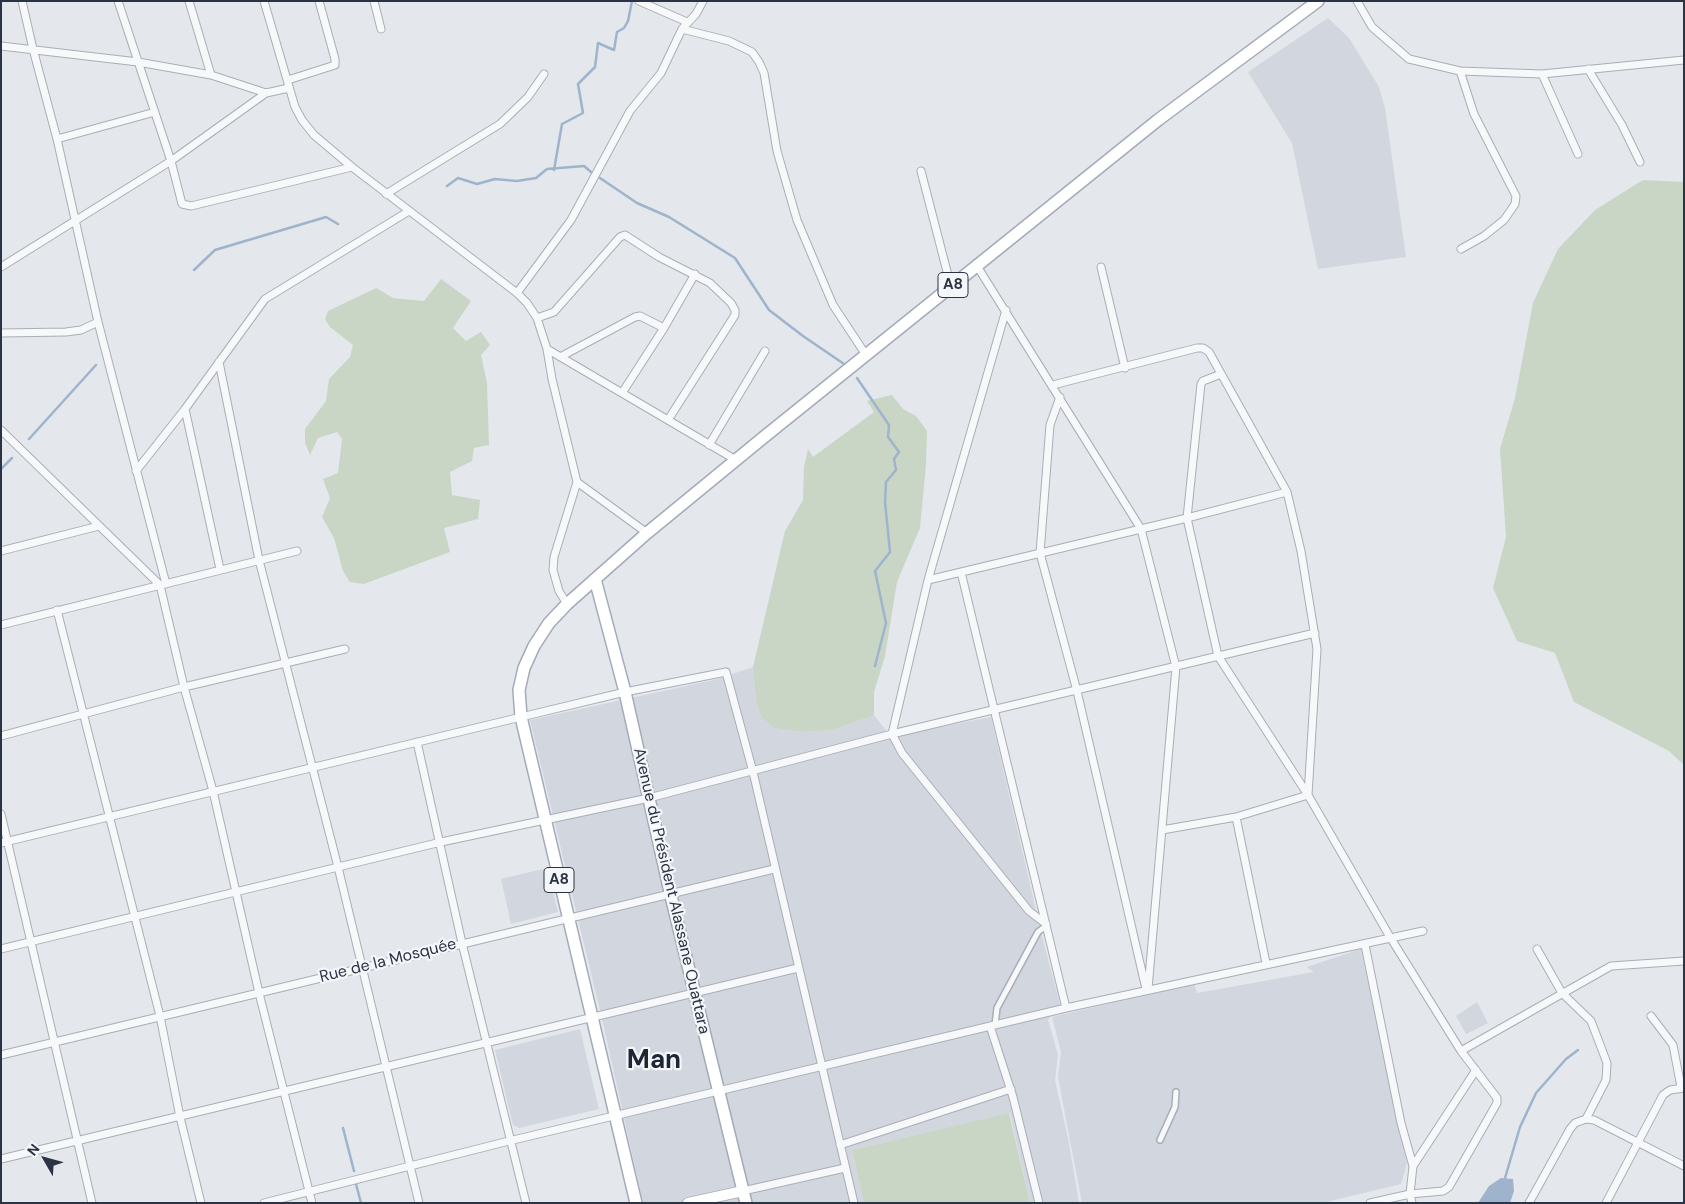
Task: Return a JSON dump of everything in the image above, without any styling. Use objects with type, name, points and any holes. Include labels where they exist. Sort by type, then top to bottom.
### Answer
[{"type":"main road","name":"A8","points":[[636,1203],[521,717],[519,690],[524,668],[549,623],[567,604],[647,533],[736,460],[1202,85],[1318,1]]},
{"type":"main road","name":"Avenue du Président Alassane Ouattara","points":[[595,579],[625,692],[694,994],[744,1197]]},
{"type":"main road","points":[[688,1203],[744,1197]]},
{"type":"street","points":[[22,1],[32,49],[57,139],[98,322],[163,585],[184,687],[213,791],[259,993],[312,1203]]},
{"type":"street","points":[[118,1],[171,160],[182,204],[191,206],[352,168]]},
{"type":"street","points":[[189,1],[211,75]]},
{"type":"street","points":[[264,1],[295,107],[302,120],[314,134],[352,168],[518,293],[537,318],[547,349],[552,379],[577,482],[554,557],[553,570],[559,592],[567,604]]},
{"type":"street","points":[[288,80],[335,65],[319,1]]},
{"type":"street","points":[[374,1],[381,29]]},
{"type":"street","points":[[518,293],[571,220],[630,112],[668,62],[682,29],[696,14],[703,1]]},
{"type":"street","points":[[1357,1],[1372,27],[1409,59],[1460,71],[1542,74],[1684,60]]},
{"type":"street","points":[[640,2],[687,22]]},
{"type":"street","points":[[682,29],[729,42],[752,52],[759,62],[764,74],[777,151],[797,220],[833,305],[866,355]]},
{"type":"street","points":[[1,46],[138,62],[211,75],[266,93]]},
{"type":"street","points":[[1588,69],[1622,125],[1640,162]]},
{"type":"street","points":[[1460,71],[1474,114],[1516,196],[1515,204],[1504,220],[1484,236],[1461,249]]},
{"type":"street","points":[[386,194],[500,124],[528,97],[544,74]]},
{"type":"street","points":[[1542,74],[1578,154]]},
{"type":"street","points":[[1,267],[171,160],[266,93],[289,88]]},
{"type":"street","points":[[57,139],[155,112]]},
{"type":"street","points":[[921,171],[951,287]]},
{"type":"street","points":[[136,472],[185,409],[265,299],[409,211]]},
{"type":"street","points":[[537,318],[554,312],[620,237],[625,235],[630,236],[659,257],[710,283],[731,303],[736,310],[735,315],[668,420]]},
{"type":"street","points":[[977,266],[1053,385],[1141,529],[1176,668],[1147,989]]},
{"type":"street","points":[[1101,267],[1125,368]]},
{"type":"street","points":[[622,393],[664,328],[695,274]]},
{"type":"street","points":[[1006,310],[928,580],[892,734],[902,753],[1023,904],[1046,925]]},
{"type":"street","points":[[562,356],[635,317],[640,316],[664,328]]},
{"type":"street","points":[[1,333],[66,332],[81,330],[98,322]]},
{"type":"street","points":[[1053,385],[1197,348],[1204,348],[1209,352],[1287,492],[1301,551],[1317,649],[1308,795]]},
{"type":"street","points":[[547,349],[562,356],[736,460]]},
{"type":"street","points":[[709,445],[765,351]]},
{"type":"street","points":[[219,362],[259,560],[284,664],[313,767],[338,867],[419,1203]]},
{"type":"street","points":[[1221,374],[1203,381],[1201,384],[1187,518],[1218,656],[1308,795],[1390,937],[1461,1051],[1494,1091],[1497,1104],[1449,1187],[1443,1191],[1410,1194],[1370,1203]]},
{"type":"street","points":[[1060,397],[1050,425],[1040,553],[1077,691],[1147,989]]},
{"type":"street","points":[[185,409],[220,569]]},
{"type":"street","points":[[1,430],[99,526],[163,585]]},
{"type":"street","points":[[577,482],[647,533]]},
{"type":"street","points":[[928,580],[1287,492]]},
{"type":"street","points":[[1,551],[99,526]]},
{"type":"street","points":[[1,625],[297,551]]},
{"type":"street","points":[[961,572],[1066,1008]]},
{"type":"street","points":[[57,610],[160,1016],[180,1117],[202,1203]]},
{"type":"street","points":[[1,949],[441,842],[649,798],[892,734],[1176,668],[1315,633]]},
{"type":"street","points":[[1,736],[184,687],[345,649]]},
{"type":"street","points":[[5,843],[625,692],[726,672],[753,772],[774,869],[854,1203]]},
{"type":"street","points":[[417,742],[441,842],[462,943],[509,1141],[526,1203]]},
{"type":"street","points":[[1162,830],[1236,817],[1308,795]]},
{"type":"street","points":[[1,814],[5,843],[31,942],[92,1203]]},
{"type":"street","points":[[1236,817],[1266,963]]},
{"type":"street","name":"Rue de la Mosquée","points":[[1,1055],[670,892],[774,869]]},
{"type":"street","points":[[1039,1203],[1011,1089],[992,1025],[997,1008],[1038,932],[1046,925]]},
{"type":"street","points":[[264,1203],[615,1115],[992,1025],[1266,963],[1365,945],[1390,937],[1424,931]]},
{"type":"street","points":[[1365,945],[1401,1123],[1414,1166]]},
{"type":"street","points":[[1537,948],[1562,993],[1591,1021],[1607,1063],[1606,1080],[1586,1120]]},
{"type":"street","points":[[1461,1051],[1612,966],[1684,961]]},
{"type":"street","points":[[1,1159],[798,968]]},
{"type":"street","points":[[1606,1203],[1636,1142],[1663,1095],[1682,1087],[1673,1045],[1651,1016]]},
{"type":"street","points":[[1412,1203],[1410,1194],[1414,1166],[1476,1070]]},
{"type":"street","points":[[840,1145],[1011,1089]]},
{"type":"street","points":[[1160,1140],[1175,1107],[1176,1092]]},
{"type":"street","points":[[1529,1203],[1570,1128],[1574,1124],[1586,1120],[1594,1120],[1684,1166]]},
{"type":"street","points":[[744,1197],[846,1168]]},
{"type":"shaded area","points":[[1328,18],[1349,38],[1379,87],[1385,108],[1406,257],[1318,269],[1292,143],[1248,72]]},
{"type":"shaded area","points":[[753,667],[756,701],[761,717],[775,728],[801,732],[833,730],[874,715],[891,737],[991,717],[1043,940],[1060,1004],[1048,1020],[1058,1055],[1055,1080],[1068,1138],[1079,1203],[1030,1203],[1010,1113],[852,1150],[864,1203],[643,1203],[603,1023],[530,720],[718,679]]},
{"type":"shaded area","points":[[547,868],[558,912],[511,924],[501,879]]},
{"type":"shaded area","points":[[1361,949],[1407,1163],[1401,1184],[1322,1203],[1082,1203],[1058,1077],[1061,1052],[1052,1017],[1194,984],[1197,993],[1314,972],[1307,967]]},
{"type":"shaded area","points":[[1477,1002],[1488,1023],[1466,1034],[1456,1016]]},
{"type":"shaded area","points":[[580,1029],[599,1109],[519,1128],[513,1125],[495,1050]]},
{"type":"green space","points":[[1643,180],[1684,182],[1684,765],[1669,751],[1574,702],[1555,653],[1517,641],[1493,588],[1506,537],[1500,449],[1515,398],[1533,303],[1558,249],[1595,210]]},
{"type":"green space","points":[[441,279],[471,301],[453,328],[466,341],[481,332],[490,345],[481,355],[487,383],[489,445],[474,448],[472,461],[450,472],[452,495],[480,500],[478,519],[444,528],[450,552],[364,584],[350,582],[343,571],[334,538],[322,517],[330,498],[323,479],[338,473],[342,439],[337,432],[318,438],[310,455],[305,443],[305,429],[326,401],[329,379],[350,357],[353,345],[330,327],[325,319],[328,311],[376,288],[393,298],[424,301]]},
{"type":"green space","points":[[892,395],[903,409],[916,416],[927,431],[926,465],[920,528],[897,582],[885,656],[874,692],[874,715],[833,730],[801,732],[774,728],[761,717],[756,701],[753,667],[785,531],[803,500],[804,467],[808,449],[813,457],[874,412],[867,401]]},
{"type":"green space","points":[[1009,1113],[1030,1203],[864,1203],[852,1150]]},
{"type":"water","points":[[1501,1178],[1513,1179],[1514,1191],[1510,1203],[1478,1203],[1489,1186]]},
{"type":"waterway","points":[[554,170],[562,124],[583,113],[578,84],[595,67],[598,43],[614,50],[617,32],[624,28],[628,21],[632,1]]},
{"type":"waterway","points":[[447,186],[458,178],[477,184],[495,179],[517,181],[536,178],[547,169],[584,166],[591,172]]},
{"type":"waterway","points":[[600,178],[637,203],[669,217],[735,258],[769,310],[844,364]]},
{"type":"waterway","points":[[194,270],[215,250],[326,217],[338,224]]},
{"type":"waterway","points":[[29,439],[96,365]]},
{"type":"waterway","points":[[857,378],[889,425],[888,437],[899,452],[894,459],[896,470],[886,482],[885,502],[890,552],[875,571],[886,623],[875,666]]},
{"type":"waterway","points":[[1,469],[12,458]]},
{"type":"waterway","points":[[1505,1178],[1520,1127],[1536,1093],[1566,1059],[1578,1050]]},
{"type":"waterway","points":[[343,1128],[354,1171]]},
{"type":"waterway","points":[[356,1184],[361,1203]]},
{"type":"district","name":"Man","points":[[654,1061]]}]
